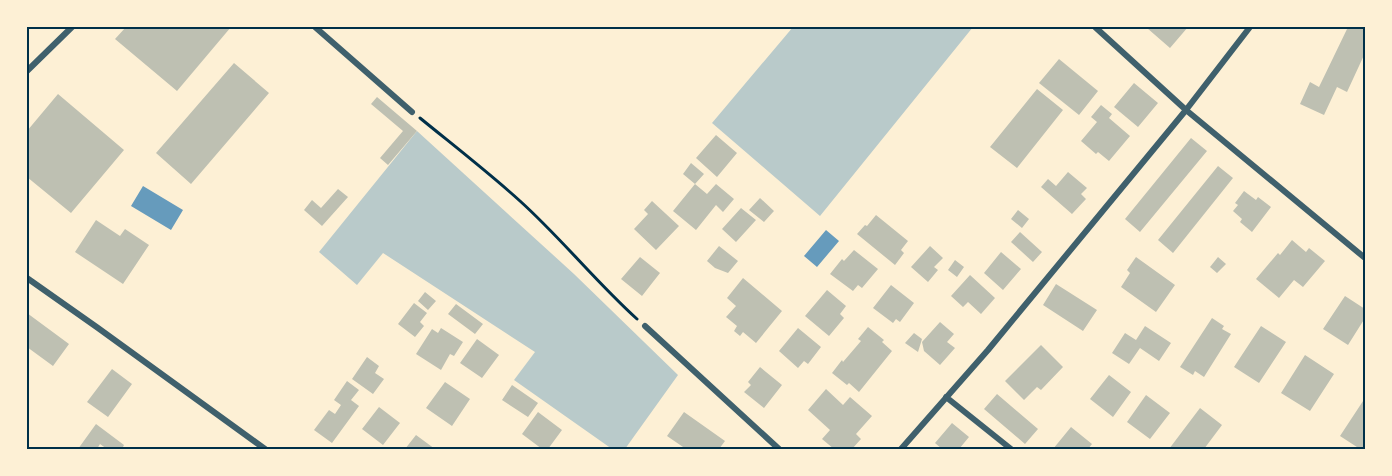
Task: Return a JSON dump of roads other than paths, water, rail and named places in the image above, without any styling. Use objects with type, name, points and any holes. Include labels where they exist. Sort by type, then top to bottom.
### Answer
[{"type":"street","points":[[27,71],[72,27]]},
{"type":"street","points":[[315,27],[412,112]]},
{"type":"street","points":[[1095,27],[1186,110],[1365,258]]},
{"type":"street","points":[[901,449],[988,350],[1186,110],[1250,27]]},
{"type":"street","points":[[27,278],[265,449]]},
{"type":"street","points":[[645,326],[779,449]]},
{"type":"street","points":[[946,397],[1011,449]]},
{"type":"water","points":[[143,186],[183,210],[171,230],[131,206]]},
{"type":"water","points":[[826,230],[839,241],[817,267],[804,256]]}]
